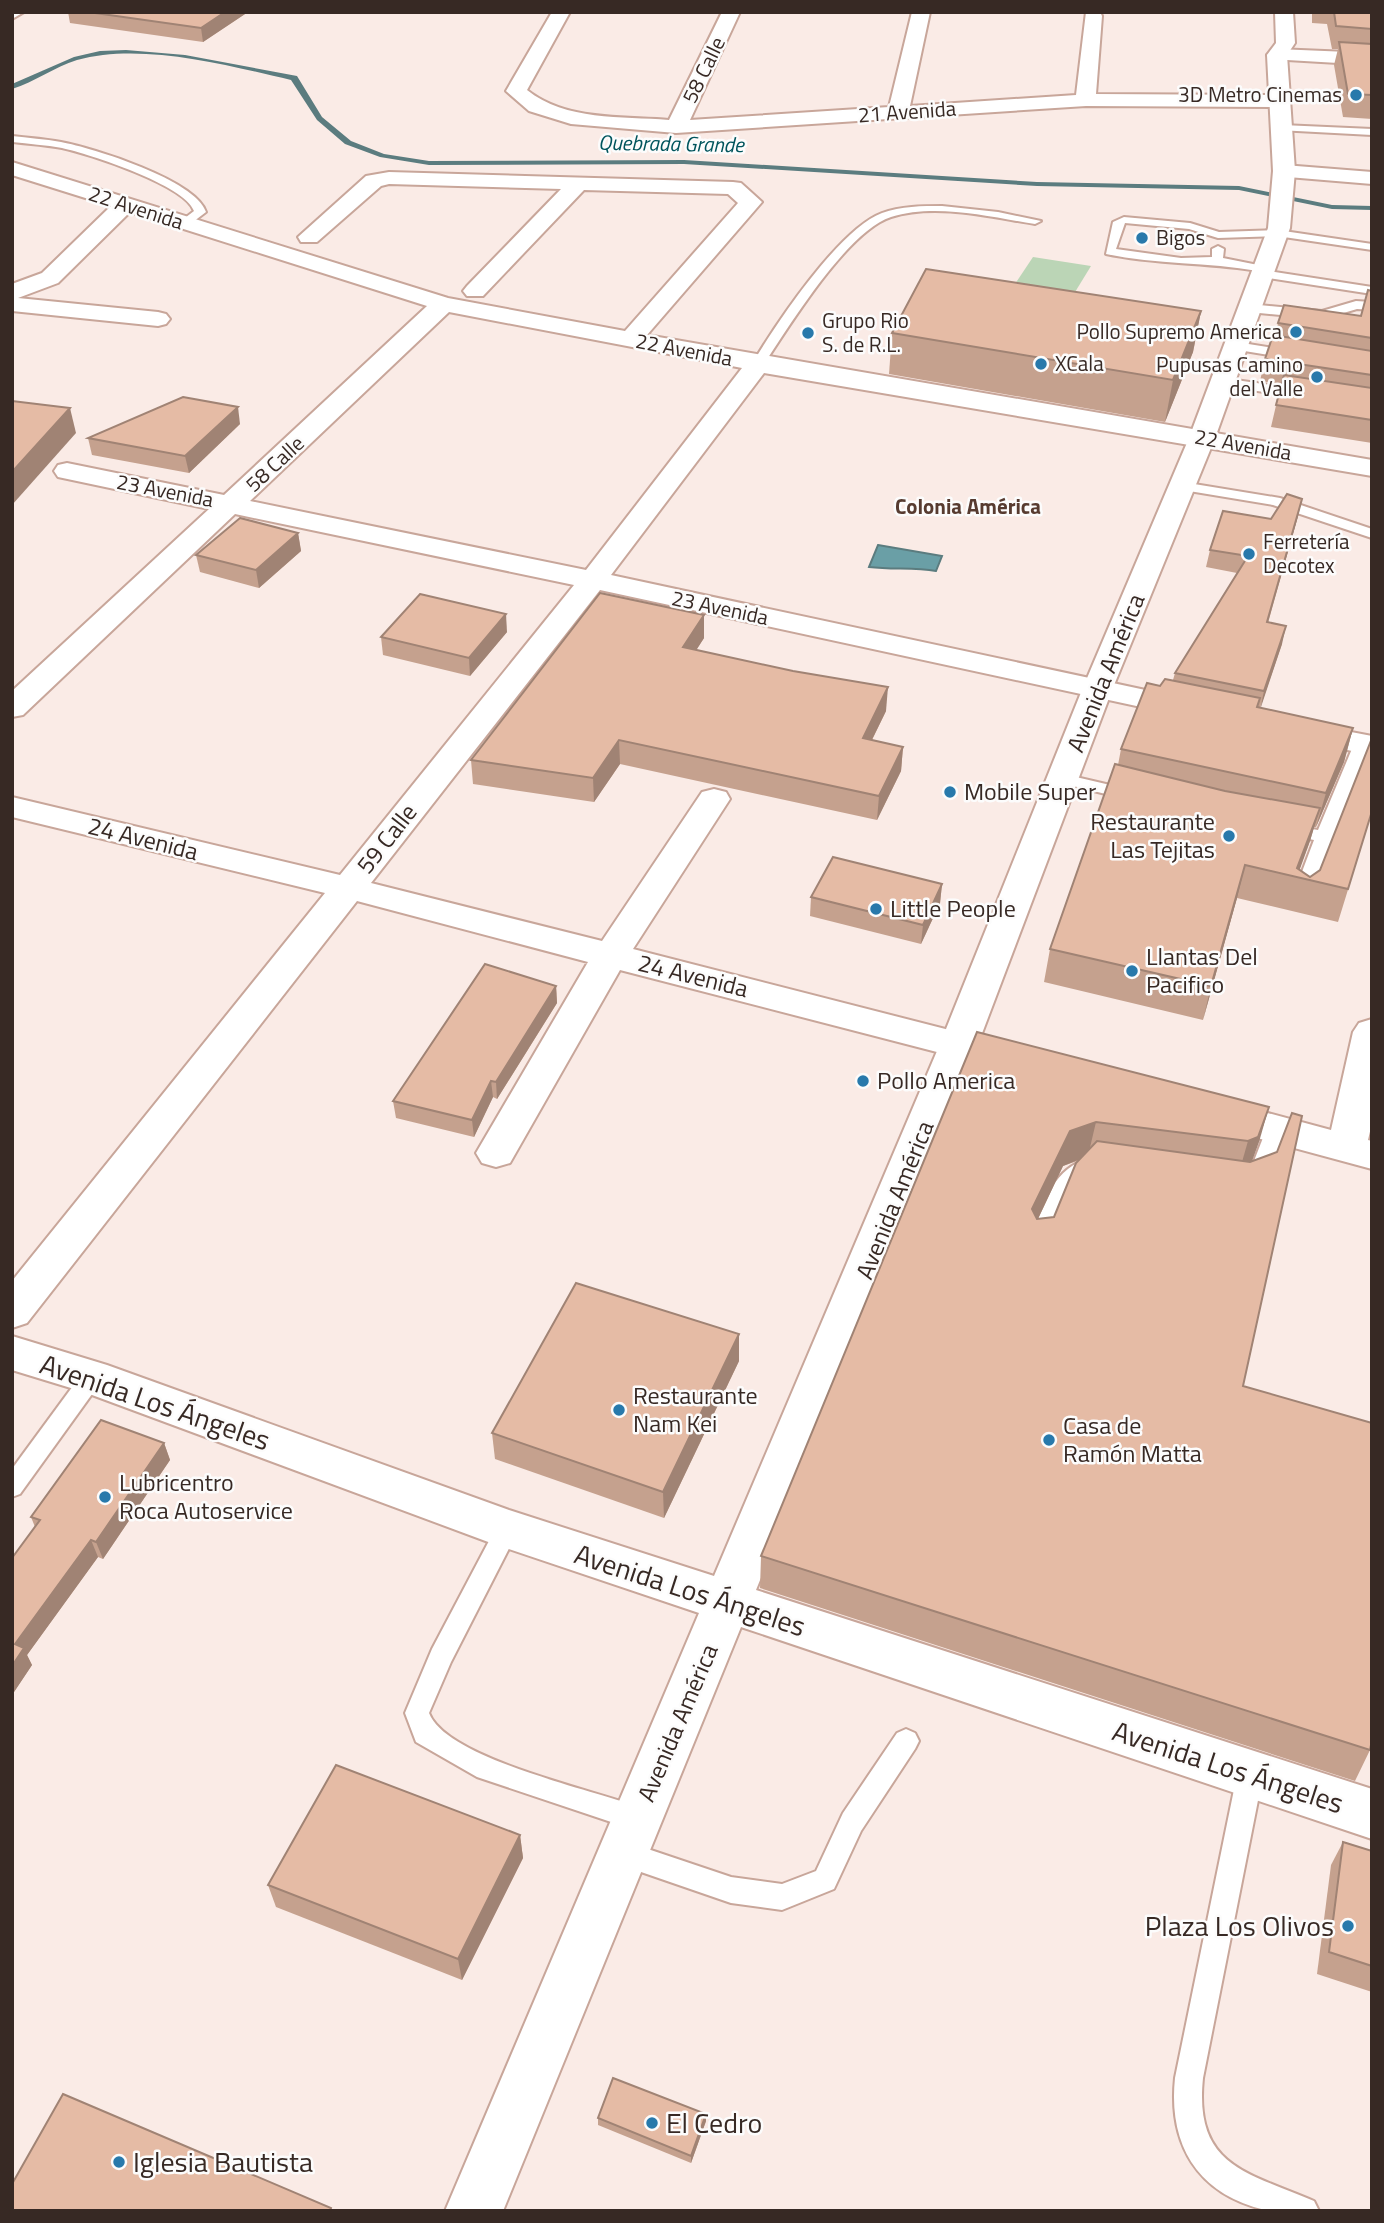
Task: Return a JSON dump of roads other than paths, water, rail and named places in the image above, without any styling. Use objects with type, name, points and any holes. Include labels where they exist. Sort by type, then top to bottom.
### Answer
[{"type":"street","name":"21 Avenida","points":[[561,12],[516,91],[536,107],[572,118],[676,127],[1086,100],[1280,101]]},
{"type":"street","name":"58 Calle","points":[[676,127],[731,12]]},
{"type":"street","points":[[898,113],[921,12]]},
{"type":"street","name":"Avenida América","points":[[474,2211],[729,1604],[959,1044],[1097,690],[1202,438],[1266,263],[1284,175],[1277,55],[1286,43],[1283,12]]},
{"type":"street","points":[[1086,100],[1093,16]]},
{"type":"street","points":[[1261,41],[1277,55],[1372,60]]},
{"type":"street","points":[[1284,175],[1372,178]]},
{"type":"street","name":"22 Avenida","points":[[18,177],[126,204],[444,304],[758,364],[1372,468]]},
{"type":"street","points":[[309,237],[374,181],[389,178],[733,188],[751,202],[630,340]]},
{"type":"street","points":[[475,291],[578,184]]},
{"type":"street","points":[[12,292],[50,278],[126,204]]},
{"type":"street","points":[[12,304],[159,319]]},
{"type":"street","name":"58 Calle","points":[[12,708],[444,304]]},
{"type":"street","name":"59 Calle","points":[[12,1311],[593,580],[758,364]]},
{"type":"street","name":"23 Avenida","points":[[67,471],[593,580],[1217,715]]},
{"type":"street","points":[[1269,725],[1367,745]]},
{"type":"street","points":[[496,1153],[610,955],[714,799]]},
{"type":"street","name":"24 Avenida","points":[[12,807],[348,888],[1025,1062]]},
{"type":"street","points":[[1184,1105],[1359,1152],[1372,1032]]},
{"type":"street","name":"Avenida Los Ángeles","points":[[12,1353],[92,1377],[507,1529],[1372,1814]]},
{"type":"lane","points":[[1282,128],[1372,132]]},
{"type":"lane","points":[[12,139],[61,145],[100,155],[178,189],[198,205],[200,212],[185,223]]},
{"type":"lane","points":[[758,364],[844,248],[863,229],[883,215],[958,210],[1035,221]]},
{"type":"lane","points":[[1372,291],[1266,263],[1181,261],[1110,252],[1121,221],[1190,226],[1222,235],[1266,263],[1323,315],[1356,305],[1372,306]]},
{"type":"lane","points":[[1217,260],[1222,235]]},
{"type":"lane","points":[[1266,263],[1372,247]]},
{"type":"lane","points":[[1229,364],[1311,357]]},
{"type":"lane","points":[[1229,364],[1317,396]]},
{"type":"lane","points":[[1182,486],[1275,501],[1372,534]]},
{"type":"lane","points":[[1299,902],[1324,836],[1367,745]]},
{"type":"lane","points":[[1063,779],[1146,799]]},
{"type":"lane","points":[[1267,826],[1324,836]]},
{"type":"lane","points":[[1239,1188],[1258,1179],[1276,1130]]},
{"type":"lane","points":[[1038,1245],[1071,1173],[1088,1166],[1115,1169]]},
{"type":"lane","points":[[12,1487],[92,1377]]},
{"type":"lane","points":[[507,1529],[441,1657],[417,1713],[425,1734],[486,1769],[586,1804],[631,1837],[731,1889],[782,1897],[825,1880],[852,1822],[906,1741]]},
{"type":"lane","points":[[1250,1774],[1189,2078],[1187,2116],[1196,2148],[1220,2174],[1304,2211]]},
{"type":"water","points":[[878,545],[942,556],[936,571],[869,567]]},
{"type":"waterway","name":"Quebrada Grande","points":[[12,87],[76,58],[100,53],[155,53],[214,61],[294,78],[307,101],[333,132],[364,150],[404,160],[429,163],[684,162],[1037,184],[1239,188],[1332,207],[1372,208]]},
{"type":"place","name":"3D Metro Cinemas","points":[[1356,95]]},
{"type":"place","name":"Bigos","points":[[1142,238]]},
{"type":"place","name":"Pollo Supremo America","points":[[1296,332]]},
{"type":"place","name":"Grupo Rio S. de R.L.","points":[[808,333]]},
{"type":"place","name":"XCala","points":[[1041,364]]},
{"type":"place","name":"Pupusas Camino del Valle","points":[[1317,377]]},
{"type":"place","name":"Ferretería Decotex","points":[[1249,554]]},
{"type":"place","name":"Mobile Super","points":[[950,792]]},
{"type":"place","name":"Restaurante Las Tejitas","points":[[1229,836]]},
{"type":"place","name":"Little People","points":[[876,909]]},
{"type":"place","name":"Llantas Del Pacifico","points":[[1132,971]]},
{"type":"place","name":"Pollo America","points":[[863,1081]]},
{"type":"place","name":"Restaurante Nam Kei","points":[[619,1410]]},
{"type":"place","name":"Casa de Ramón Matta","points":[[1049,1440]]},
{"type":"place","name":"Lubricentro Roca Autoservice","points":[[105,1497]]},
{"type":"place","name":"Plaza Los Olivos","points":[[1348,1926]]},
{"type":"place","name":"El Cedro","points":[[652,2123]]},
{"type":"place","name":"Iglesia Bautista","points":[[119,2162]]},
{"type":"district","name":"Colonia América","points":[[968,507]]}]
